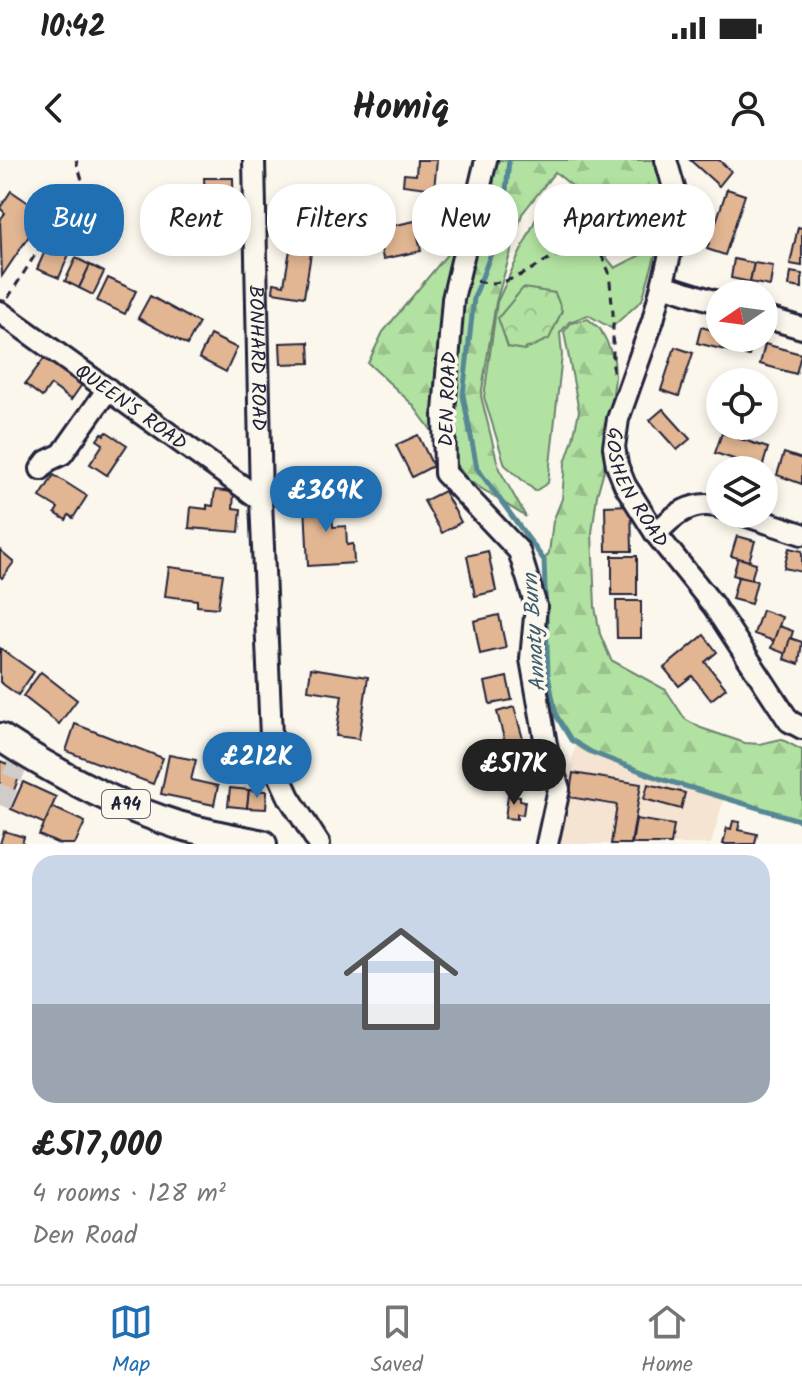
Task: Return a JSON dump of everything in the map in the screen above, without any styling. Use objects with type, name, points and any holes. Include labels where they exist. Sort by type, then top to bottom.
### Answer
[{"type":"main road","name":"A94","points":[[0,737],[21,759],[177,825],[263,844]]},
{"type":"street","name":"BONHARD ROAD","points":[[254,160],[261,500],[272,760],[289,797],[319,844]]},
{"type":"street","name":"DEN ROAD","points":[[486,160],[453,299],[444,412],[445,473],[519,551],[536,606],[531,659],[547,750],[559,789],[547,844]]},
{"type":"street","name":"GOSHEN ROAD","points":[[666,160],[679,210],[663,285],[618,419],[614,447],[625,485],[656,534],[713,605],[789,721],[802,728]]},
{"type":"street","points":[[663,285],[706,299]]},
{"type":"street","name":"QUEEN'S ROAD","points":[[3,306],[108,389],[261,500]]},
{"type":"street","points":[[778,321],[802,328]]},
{"type":"street","points":[[41,469],[47,461],[62,454],[108,389]]},
{"type":"street","points":[[656,534],[676,515],[696,504],[706,504]]},
{"type":"street","points":[[778,526],[802,534]]},
{"type":"path","points":[[3,306],[82,180],[76,160]]},
{"type":"path","points":[[482,282],[498,283],[532,270],[562,252],[596,243],[609,272],[613,313],[613,378]]},
{"type":"shaded area","points":[[576,743],[724,798],[711,844],[554,844]]},
{"type":"green space","points":[[496,160],[656,160],[663,184],[570,184],[555,172],[546,184],[534,184],[534,199],[522,214],[518,228],[518,184],[494,184]]},
{"type":"green space","points":[[534,223],[534,256],[605,256],[615,268],[638,256],[655,256],[642,300],[611,328],[588,315],[569,322],[560,333],[562,355],[548,483],[535,491],[505,465],[484,397],[497,302]]},
{"type":"green space","points":[[446,256],[510,256],[496,302],[481,396],[499,469],[526,517],[468,480],[412,404],[368,363],[383,332]]},
{"type":"green space","points":[[523,288],[555,293],[562,311],[549,339],[524,350],[508,347],[498,318]]},
{"type":"green space","points":[[588,319],[600,329],[614,360],[615,377],[604,470],[592,533],[595,607],[600,634],[611,660],[666,690],[685,719],[701,728],[745,743],[760,744],[781,739],[802,750],[802,821],[658,778],[591,752],[571,740],[556,715],[548,675],[544,560],[549,553],[553,521],[562,499],[565,463],[579,411],[564,332],[571,323]]},
{"type":"building","points":[[417,160],[437,160],[435,184],[403,185],[404,174],[416,175]]},
{"type":"building","points":[[690,160],[719,160],[731,171],[719,186]]},
{"type":"building","points":[[204,178],[233,178],[233,184],[204,184]]},
{"type":"building","points":[[727,189],[745,195],[725,255],[715,252],[715,225]]},
{"type":"building","points":[[11,191],[24,200],[24,243],[2,276],[0,220],[5,213],[0,208]]},
{"type":"building","points":[[412,222],[412,253],[383,259],[382,256],[396,256],[396,225]]},
{"type":"building","points":[[798,227],[802,228],[802,266],[790,264]]},
{"type":"building","points":[[43,256],[68,256],[59,278],[37,269]]},
{"type":"building","points":[[289,256],[311,256],[304,297],[273,292],[274,283],[284,285]]},
{"type":"building","points":[[76,258],[90,265],[79,288],[65,281]]},
{"type":"building","points":[[734,259],[754,263],[750,280],[731,278]]},
{"type":"building","points":[[754,263],[773,266],[771,280],[750,280]]},
{"type":"building","points":[[90,265],[104,272],[93,295],[79,288]]},
{"type":"building","points":[[791,272],[802,274],[802,288],[789,286]]},
{"type":"building","points":[[108,278],[136,291],[125,314],[97,301]]},
{"type":"building","points":[[150,296],[199,323],[187,345],[138,318]]},
{"type":"building","points":[[701,327],[706,328],[706,345],[697,343]]},
{"type":"building","points":[[210,335],[237,348],[226,372],[199,358]]},
{"type":"building","points":[[309,342],[310,363],[281,364],[280,343]]},
{"type":"building","points":[[675,347],[693,353],[679,396],[661,390]]},
{"type":"building","points":[[778,348],[801,354],[796,374],[760,364],[763,352],[778,352]]},
{"type":"building","points":[[46,356],[83,383],[71,400],[51,385],[42,397],[25,384]]},
{"type":"building","points":[[663,409],[690,439],[677,450],[650,420]]},
{"type":"building","points":[[107,432],[127,445],[107,475],[90,464],[103,444],[97,440]]},
{"type":"building","points":[[418,435],[433,466],[412,477],[396,445]]},
{"type":"building","points":[[720,440],[743,440],[768,448],[766,456],[724,456],[715,453]]},
{"type":"building","points":[[784,453],[802,459],[802,484],[778,475]]},
{"type":"building","points":[[54,475],[87,496],[73,518],[69,515],[66,520],[55,513],[58,508],[40,497]]},
{"type":"building","points":[[331,489],[333,527],[346,526],[347,545],[353,544],[354,563],[308,566],[305,505],[317,504],[317,490]]},
{"type":"building","points":[[215,490],[234,492],[233,508],[241,509],[239,532],[189,528],[191,507],[207,509],[207,505],[213,506]]},
{"type":"building","points":[[444,491],[461,522],[442,533],[424,501]]},
{"type":"building","points":[[631,505],[632,551],[606,551],[605,506]]},
{"type":"building","points":[[737,536],[755,541],[749,561],[731,556]]},
{"type":"building","points":[[789,548],[802,551],[802,572],[784,568]]},
{"type":"building","points":[[0,550],[14,562],[2,578],[0,576]]},
{"type":"building","points":[[488,551],[496,591],[475,596],[467,556]]},
{"type":"building","points":[[612,556],[637,556],[637,595],[612,595]]},
{"type":"building","points":[[738,558],[756,563],[751,580],[733,575]]},
{"type":"building","points":[[169,567],[223,574],[218,608],[197,606],[197,600],[165,596]]},
{"type":"building","points":[[738,577],[757,581],[751,604],[732,599]]},
{"type":"building","points":[[616,601],[641,601],[641,638],[617,638]]},
{"type":"building","points":[[762,610],[782,617],[774,641],[754,634]]},
{"type":"building","points":[[499,615],[506,648],[480,654],[474,621]]},
{"type":"building","points":[[779,626],[793,631],[786,654],[771,648]]},
{"type":"building","points":[[704,635],[717,652],[705,662],[726,688],[711,700],[692,676],[679,686],[664,668]]},
{"type":"building","points":[[790,638],[802,642],[799,664],[784,659]]},
{"type":"building","points":[[0,648],[34,672],[18,695],[0,682]]},
{"type":"building","points":[[311,668],[368,677],[359,739],[336,736],[342,695],[308,690]]},
{"type":"building","points":[[41,672],[77,700],[59,724],[23,696]]},
{"type":"building","points":[[507,677],[512,700],[490,704],[485,682]]},
{"type":"building","points":[[514,707],[525,746],[507,750],[497,712]]},
{"type":"building","points":[[75,724],[163,758],[153,784],[66,751]]},
{"type":"building","points":[[169,755],[196,760],[191,780],[218,786],[214,805],[161,794]]},
{"type":"building","points":[[0,761],[22,770],[8,805],[0,802]]},
{"type":"building","points":[[573,773],[641,784],[631,844],[611,844],[617,805],[569,797]]},
{"type":"building","points":[[23,782],[56,797],[45,824],[11,809]]},
{"type":"building","points":[[648,784],[685,793],[681,809],[644,799]]},
{"type":"building","points":[[230,788],[249,790],[247,808],[228,806]]},
{"type":"building","points":[[249,790],[267,791],[266,809],[247,808]]},
{"type":"building","points":[[508,795],[520,796],[520,800],[525,801],[523,815],[517,814],[517,819],[505,818]]},
{"type":"building","points":[[52,807],[85,822],[75,844],[59,844],[39,835]]},
{"type":"building","points":[[636,819],[674,825],[671,844],[632,844]]},
{"type":"building","points":[[733,821],[740,822],[738,830],[757,834],[755,844],[723,844],[727,828],[731,829]]},
{"type":"building","points":[[4,831],[24,837],[22,844],[0,844]]},
{"type":"waterway","name":"Annaty Burn","points":[[509,160],[503,222],[474,298],[463,395],[477,468],[544,560],[548,675],[556,715],[571,740],[591,752],[658,778],[802,821]]},
{"type":"tunnel","points":[[0,805],[17,766]]}]
